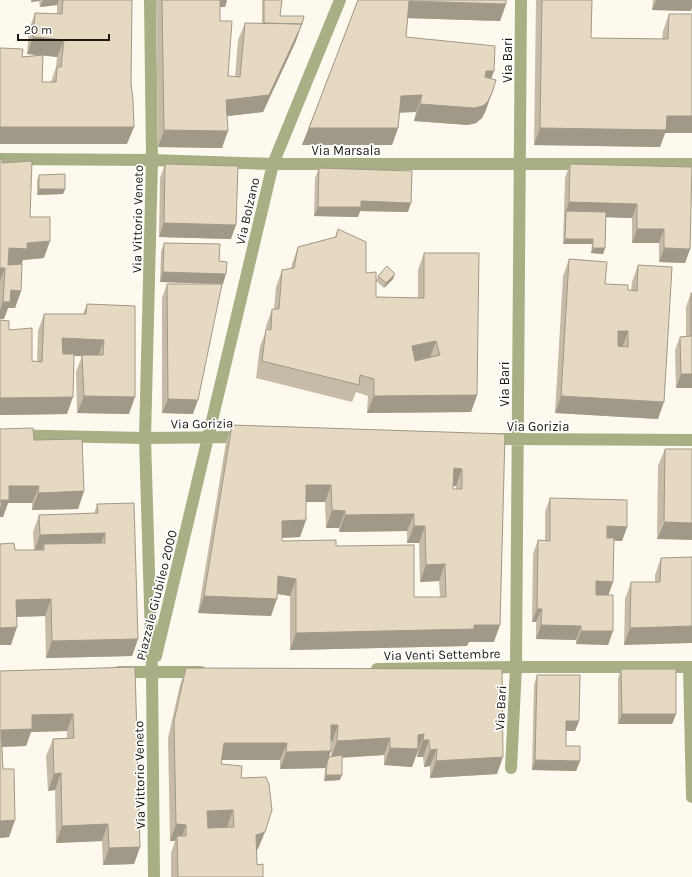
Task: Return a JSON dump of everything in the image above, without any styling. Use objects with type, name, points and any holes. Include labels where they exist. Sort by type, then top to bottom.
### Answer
[{"type":"street","name":"Via Vittorio Veneto","points":[[145,438],[152,160],[150,0]]},
{"type":"street","name":"Via Bolzano","points":[[208,436],[273,164],[340,0]]},
{"type":"street","name":"Via Bari","points":[[511,768],[516,667],[521,0]]},
{"type":"street","name":"Via Marsala","points":[[0,159],[152,160],[273,164],[692,164]]},
{"type":"street","name":"Via Gorizia","points":[[0,435],[145,438],[208,436],[256,437]]},
{"type":"street","name":"Piazzale Giubileo 2000","points":[[152,672],[208,436]]},
{"type":"street","name":"Piazzale Giubileo 2000","points":[[145,438],[152,672]]},
{"type":"street","name":"Via Gorizia","points":[[478,439],[692,440]]},
{"type":"street","points":[[691,667],[692,797]]},
{"type":"street","name":"Via Venti Settembre","points":[[366,669],[691,667]]},
{"type":"street","points":[[104,672],[215,671]]},
{"type":"street","name":"Via Vittorio Veneto","points":[[152,672],[154,877]]},
{"type":"building","points":[[63,0],[132,0],[131,83],[134,127],[0,127],[0,48],[23,49],[22,57],[43,55],[42,82],[56,82],[57,67],[61,67],[64,40],[33,37],[35,13],[62,14]]},
{"type":"building","points":[[162,0],[220,0],[220,21],[232,21],[228,76],[240,77],[245,23],[302,24],[269,95],[226,100],[228,131],[164,130]]},
{"type":"building","points":[[264,0],[282,0],[280,16],[304,16],[302,24],[264,23]]},
{"type":"building","points":[[358,0],[506,0],[506,4],[409,1],[406,37],[495,46],[494,71],[486,71],[485,77],[496,80],[488,101],[483,106],[474,108],[420,104],[422,95],[401,96],[398,128],[309,128]]},
{"type":"building","points":[[542,0],[592,0],[591,38],[668,39],[669,14],[692,14],[692,116],[667,116],[666,130],[540,128]]},
{"type":"building","points":[[0,159],[2,159],[2,163],[32,161],[30,217],[50,217],[50,241],[27,243],[27,249],[9,248],[8,265],[22,264],[21,291],[11,290],[10,302],[3,302],[5,268],[0,268]]},
{"type":"building","points":[[165,164],[238,166],[236,225],[164,223]]},
{"type":"building","points":[[570,164],[692,167],[690,249],[664,248],[664,229],[637,229],[637,204],[569,202]]},
{"type":"building","points":[[319,168],[412,171],[411,203],[361,201],[361,207],[318,207]]},
{"type":"building","points":[[65,174],[65,189],[39,189],[39,175]]},
{"type":"building","points":[[566,211],[606,212],[605,248],[593,248],[593,239],[565,239]]},
{"type":"building","points":[[338,229],[366,242],[366,273],[376,272],[376,297],[424,298],[424,253],[479,253],[477,395],[374,396],[374,379],[360,375],[359,385],[262,361],[266,329],[271,330],[272,309],[279,309],[282,270],[294,268],[298,247],[336,237]],"holes":[[[436,341],[440,355],[415,361],[412,346]]]},
{"type":"building","points":[[164,243],[220,244],[219,261],[227,262],[226,274],[163,272]]},
{"type":"building","points":[[569,259],[607,262],[605,284],[628,285],[628,290],[637,291],[638,265],[672,267],[664,402],[561,396]],"holes":[[[618,331],[628,331],[628,347],[618,346]]]},
{"type":"building","points":[[387,266],[395,274],[386,283],[378,276]]},
{"type":"building","points":[[167,284],[222,284],[198,400],[168,399]]},
{"type":"building","points":[[691,293],[692,374],[681,374],[680,337],[691,336]]},
{"type":"building","points":[[87,304],[135,306],[135,397],[84,396],[82,355],[103,355],[104,340],[62,338],[63,354],[74,354],[73,397],[0,398],[0,320],[9,321],[9,330],[32,328],[32,361],[42,362],[44,314],[86,314]]},
{"type":"building","points":[[232,425],[505,434],[500,625],[474,625],[474,629],[296,633],[296,579],[278,576],[277,599],[204,596]],"holes":[[[454,468],[462,469],[462,489],[453,489]],[[306,485],[331,485],[332,510],[345,511],[345,515],[414,514],[414,526],[425,526],[426,565],[445,564],[446,597],[414,597],[414,545],[336,546],[336,540],[282,541],[282,521],[306,520]]]},
{"type":"building","points":[[33,428],[34,440],[82,439],[84,491],[38,493],[39,486],[9,486],[9,500],[1,500],[2,507],[0,507],[0,429]]},
{"type":"building","points":[[665,449],[692,449],[692,523],[664,522]]},
{"type":"building","points":[[550,498],[627,500],[627,527],[607,526],[607,538],[614,538],[613,582],[596,581],[596,595],[613,595],[613,631],[581,631],[581,626],[541,625],[542,609],[537,609],[538,540],[550,541]]},
{"type":"building","points":[[134,503],[138,639],[52,641],[51,599],[16,600],[17,627],[0,628],[0,544],[14,543],[15,550],[44,550],[44,544],[105,543],[105,533],[40,535],[39,515],[98,513],[97,504]]},
{"type":"building","points":[[692,557],[692,626],[630,628],[631,582],[660,582],[661,558]]},
{"type":"building","points":[[135,667],[140,847],[109,848],[108,824],[62,826],[61,773],[54,774],[53,739],[74,738],[73,714],[32,715],[32,729],[1,730],[3,769],[14,769],[15,820],[0,821],[0,671]]},
{"type":"building","points":[[186,668],[502,669],[503,757],[436,761],[437,749],[430,750],[429,740],[423,740],[424,734],[418,735],[418,749],[390,748],[390,738],[337,741],[338,725],[331,725],[331,751],[286,752],[287,743],[224,743],[221,764],[242,766],[241,778],[266,777],[269,784],[272,810],[265,832],[256,835],[257,865],[263,864],[263,877],[178,877],[177,836],[186,836],[186,825],[176,824],[174,721]],"holes":[[[233,810],[234,827],[208,828],[207,811]]]},
{"type":"building","points":[[621,669],[676,669],[676,714],[622,714]]},
{"type":"building","points":[[537,675],[580,675],[579,721],[566,721],[566,746],[580,746],[580,761],[535,760]]},
{"type":"building","points":[[342,755],[342,775],[326,775],[329,757]]}]
